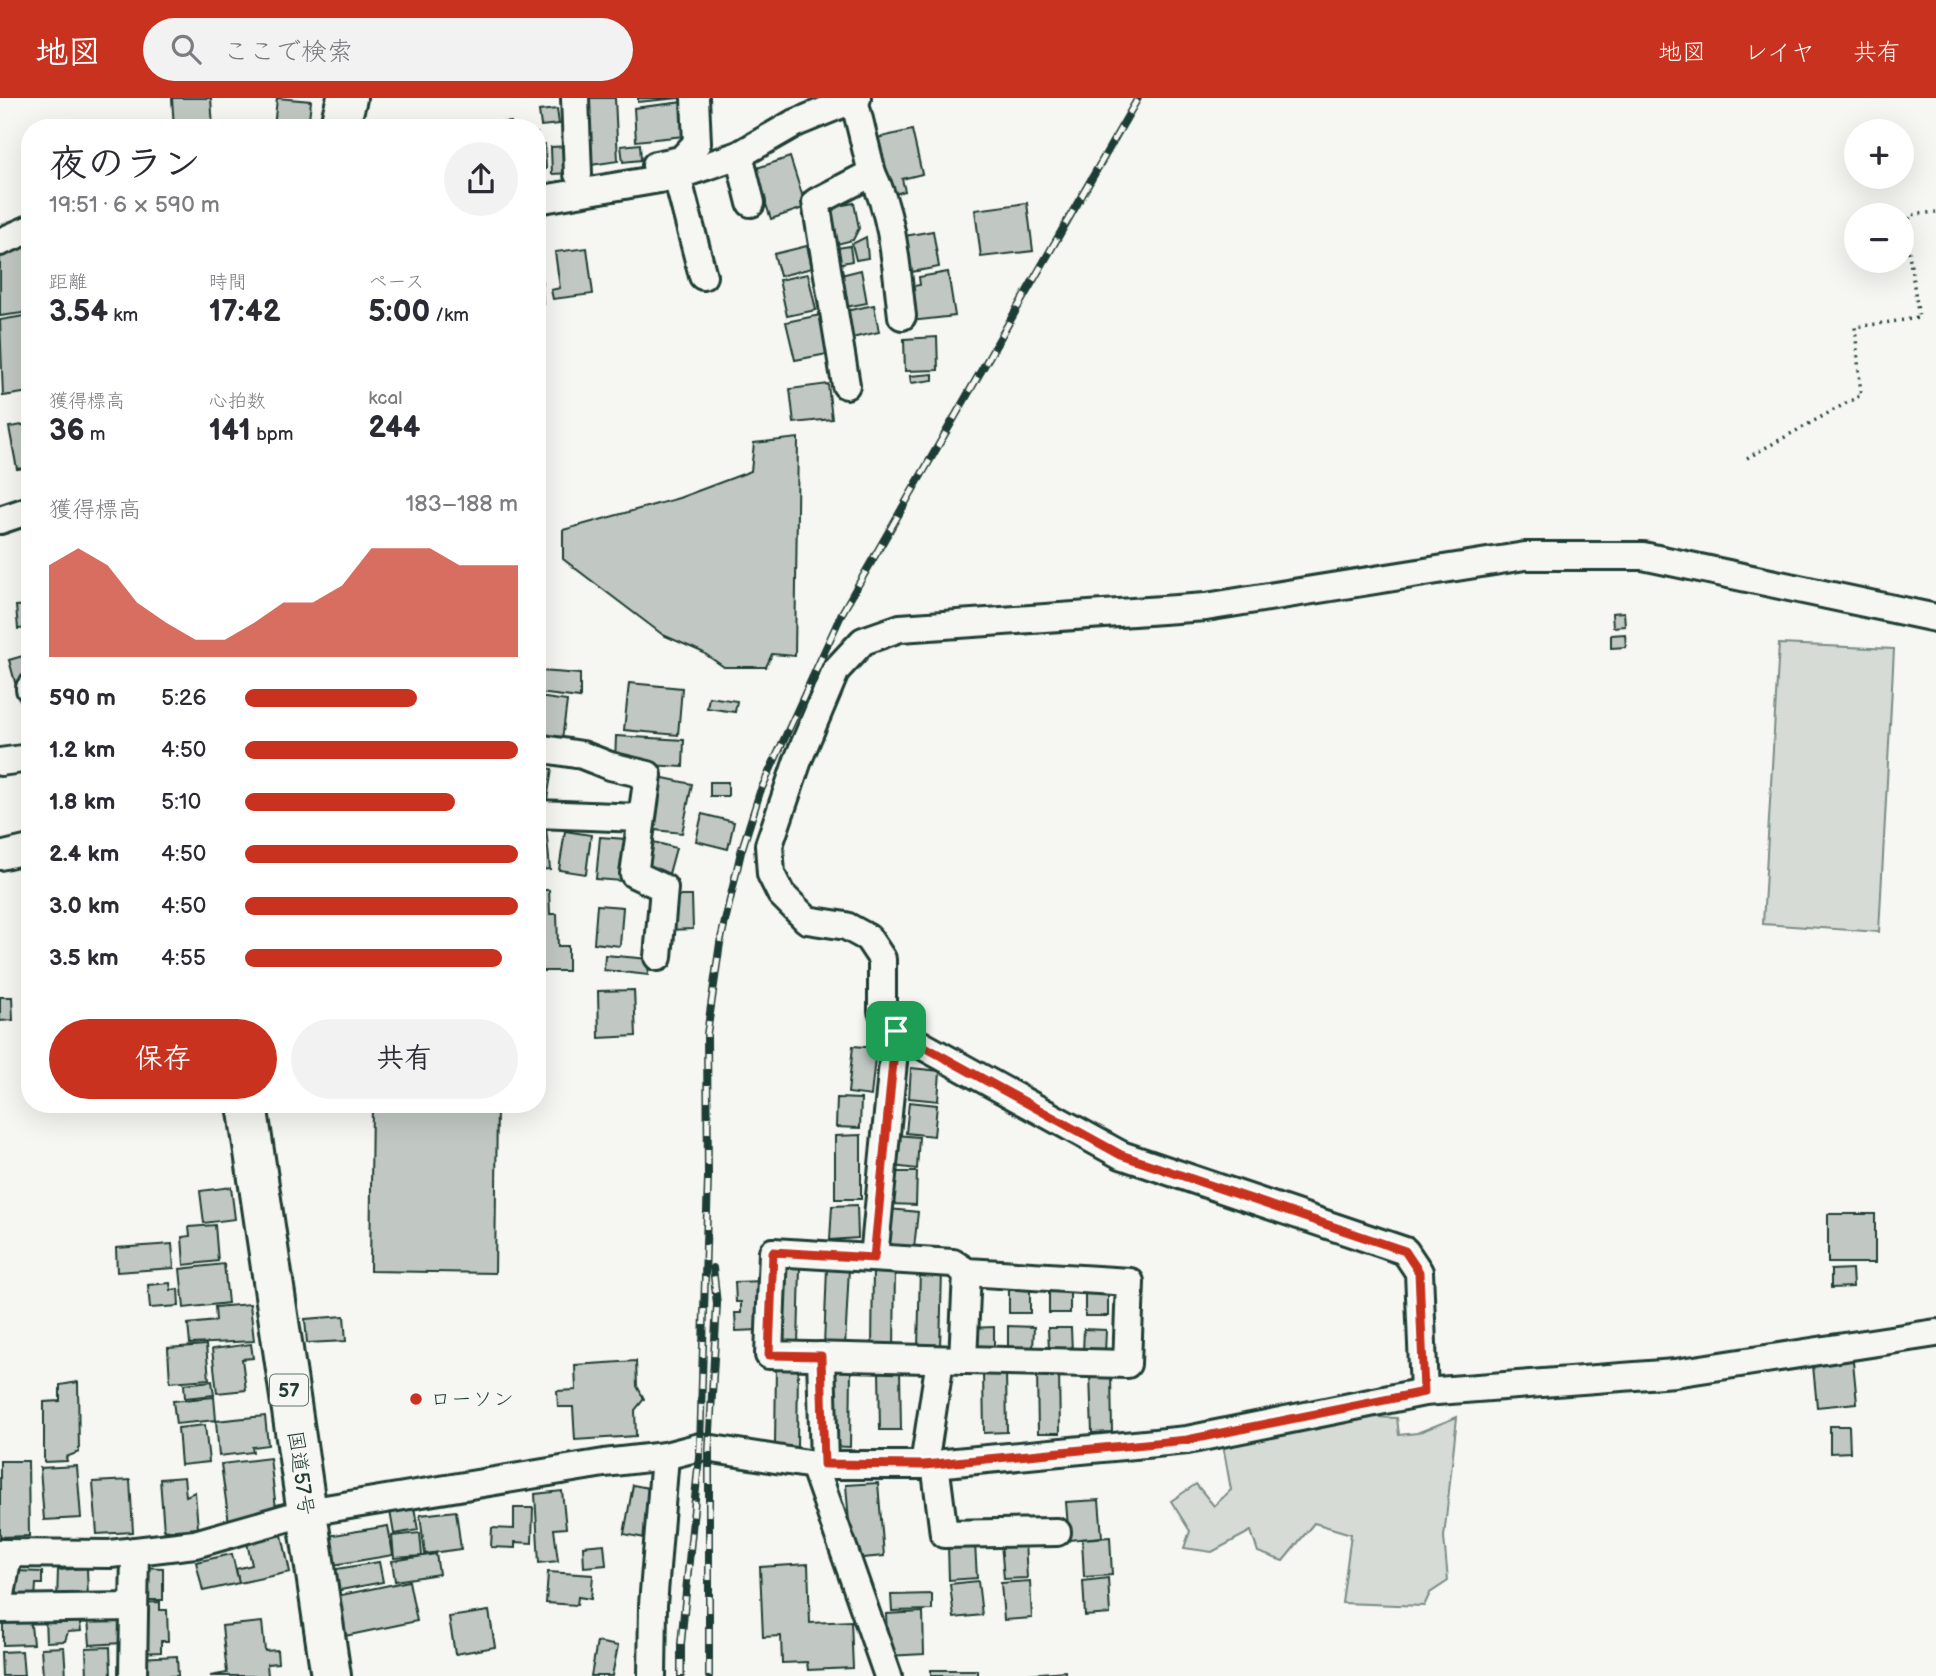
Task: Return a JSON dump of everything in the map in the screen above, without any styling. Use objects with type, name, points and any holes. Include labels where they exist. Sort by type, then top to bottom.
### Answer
[{"type":"highway","points":[[342,119],[347,98]]},
{"type":"highway","name":"国道57号","points":[[248,1113],[331,1676]]},
{"type":"street","points":[[575,98],[578,174]]},
{"type":"street","points":[[546,182],[578,174],[630,170],[681,160],[697,144],[695,98]]},
{"type":"street","points":[[546,198],[677,176],[740,155],[793,124],[856,98],[872,173],[885,199],[892,229],[902,316]]},
{"type":"street","points":[[740,155],[751,203]]},
{"type":"street","points":[[846,385],[816,202],[872,173]]},
{"type":"street","points":[[677,176],[703,276]]},
{"type":"street","points":[[0,242],[21,233]]},
{"type":"street","points":[[0,520],[21,513]]},
{"type":"street","points":[[1424,1392],[1419,1272],[1405,1251],[1121,1155],[896,1031],[882,1011],[882,959],[868,938],[846,926],[807,920],[781,894],[771,874],[769,845],[798,760],[836,670],[863,641],[900,628],[1206,607],[1525,556],[1643,556],[1936,618]]},
{"type":"street","points":[[546,749],[582,755],[610,766],[648,775],[634,874],[664,888],[658,957]]},
{"type":"street","points":[[0,762],[21,759]]},
{"type":"street","points":[[546,814],[641,818]]},
{"type":"street","points":[[0,856],[21,851]]},
{"type":"street","points":[[874,1258],[896,1031]]},
{"type":"street","points":[[773,1252],[953,1263],[967,1272],[1130,1282],[1127,1364],[769,1355],[773,1252]]},
{"type":"street","points":[[967,1272],[952,1360],[929,1464],[944,1534],[1057,1532]]},
{"type":"street","points":[[0,1601],[4,1553],[135,1550],[195,1544],[307,1512],[604,1463],[665,1456],[699,1447],[819,1464],[929,1464],[1187,1440],[1424,1392],[1675,1373],[1936,1333]]},
{"type":"street","points":[[821,1356],[819,1464],[888,1676]]},
{"type":"street","points":[[652,1676],[653,1605],[665,1456]]},
{"type":"street","points":[[133,1676],[135,1550]]},
{"type":"street","points":[[0,1609],[133,1607]]},
{"type":"path","points":[[1747,458],[1861,396],[1855,327],[1919,318],[1905,228],[1912,215],[1936,212]]},
{"type":"shaded area","points":[[1779,644],[1894,649],[1879,932],[1763,924]]},
{"type":"shaded area","points":[[1349,1416],[1397,1418],[1399,1435],[1417,1433],[1457,1417],[1444,1537],[1448,1581],[1430,1593],[1424,1606],[1342,1603],[1351,1534],[1314,1523],[1283,1561],[1258,1552],[1251,1531],[1212,1552],[1184,1548],[1190,1531],[1171,1501],[1196,1484],[1214,1506],[1231,1490],[1223,1445]]},
{"type":"building","points":[[172,98],[211,98],[212,119],[173,119]]},
{"type":"building","points":[[277,98],[311,101],[309,119],[275,119]]},
{"type":"building","points":[[581,98],[615,98],[618,161],[584,166]]},
{"type":"building","points":[[638,98],[680,98],[638,102]]},
{"type":"building","points":[[684,102],[684,136],[636,141],[634,108]]},
{"type":"building","points":[[557,109],[559,124],[546,125],[546,119],[540,119],[539,111]]},
{"type":"building","points":[[912,130],[922,174],[902,179],[905,191],[891,195],[877,138]]},
{"type":"building","points":[[640,144],[641,160],[623,162],[621,146]]},
{"type":"building","points":[[570,146],[572,173],[552,174],[551,147]]},
{"type":"building","points":[[790,157],[806,207],[771,219],[754,169]]},
{"type":"building","points":[[854,203],[859,228],[853,240],[829,246],[822,209]]},
{"type":"building","points":[[1027,203],[1033,251],[981,257],[975,210]]},
{"type":"building","points":[[933,231],[939,267],[906,273],[899,237]]},
{"type":"building","points":[[866,237],[868,258],[856,260],[852,244]]},
{"type":"building","points":[[807,246],[812,268],[780,276],[774,254]]},
{"type":"building","points":[[850,246],[852,261],[833,265],[831,249]]},
{"type":"building","points":[[21,247],[21,313],[0,316],[0,251]]},
{"type":"building","points":[[587,248],[593,294],[553,299],[551,290],[560,288],[555,252]]},
{"type":"building","points":[[861,270],[867,303],[840,308],[833,277]]},
{"type":"building","points":[[948,272],[955,316],[911,321],[907,287],[920,285],[919,277]]},
{"type":"building","points":[[808,274],[816,310],[787,316],[779,280]]},
{"type":"building","points":[[874,305],[879,332],[847,339],[841,312]]},
{"type":"building","points":[[830,313],[838,352],[795,360],[786,322]]},
{"type":"building","points":[[21,316],[21,393],[3,396],[0,320]]},
{"type":"building","points":[[937,337],[938,370],[905,371],[904,339]]},
{"type":"building","points":[[933,374],[933,380],[911,383],[910,376]]},
{"type":"building","points":[[828,384],[832,419],[794,423],[790,389]]},
{"type":"building","points":[[21,425],[21,468],[17,469],[9,427]]},
{"type":"building","points":[[798,438],[795,656],[772,654],[766,667],[724,667],[702,652],[663,635],[563,559],[563,530],[679,498],[751,471],[754,443]]},
{"type":"building","points":[[16,606],[21,606],[21,629],[18,629]]},
{"type":"building","points":[[1624,612],[1625,626],[1613,627],[1612,613]]},
{"type":"building","points":[[1625,634],[1626,647],[1611,648],[1611,635]]},
{"type":"building","points":[[21,656],[21,685],[16,686],[9,660]]},
{"type":"building","points":[[546,671],[580,674],[580,698],[546,694]]},
{"type":"building","points":[[629,683],[682,688],[678,735],[624,730]]},
{"type":"building","points":[[709,697],[737,701],[735,712],[707,708]]},
{"type":"building","points":[[546,698],[567,701],[561,748],[546,743]]},
{"type":"building","points":[[616,736],[684,740],[683,767],[615,763]]},
{"type":"building","points":[[546,768],[552,769],[546,800]]},
{"type":"building","points":[[654,776],[692,784],[682,833],[646,829]]},
{"type":"building","points":[[710,782],[728,782],[728,796],[710,796]]},
{"type":"building","points":[[702,814],[734,822],[728,849],[696,841]]},
{"type":"building","points":[[546,827],[550,869],[546,869]]},
{"type":"building","points":[[565,831],[591,835],[586,874],[559,870]]},
{"type":"building","points":[[600,837],[625,839],[622,881],[596,879]]},
{"type":"building","points":[[650,841],[676,848],[667,881],[642,874]]},
{"type":"building","points":[[546,890],[549,890],[550,914],[557,914],[558,946],[568,946],[568,971],[546,971]]},
{"type":"building","points":[[666,896],[692,896],[693,929],[668,930]]},
{"type":"building","points":[[597,905],[623,907],[620,946],[594,943]]},
{"type":"building","points":[[605,955],[649,959],[648,975],[604,970]]},
{"type":"building","points":[[634,990],[636,1036],[599,1038],[598,991]]},
{"type":"building","points":[[0,997],[12,997],[13,1020],[0,1021]]},
{"type":"building","points":[[853,1046],[876,1048],[871,1096],[848,1093]]},
{"type":"building","points":[[911,1068],[940,1071],[938,1101],[909,1098]]},
{"type":"building","points":[[837,1098],[861,1099],[860,1128],[836,1127]]},
{"type":"building","points":[[909,1102],[937,1105],[934,1136],[906,1133]]},
{"type":"building","points":[[372,1113],[497,1113],[495,1273],[370,1271]]},
{"type":"building","points":[[861,1135],[861,1199],[835,1199],[835,1136]]},
{"type":"building","points":[[895,1135],[919,1137],[917,1169],[893,1166]]},
{"type":"building","points":[[892,1172],[917,1172],[916,1205],[891,1204]]},
{"type":"building","points":[[231,1187],[235,1219],[204,1223],[200,1191]]},
{"type":"building","points":[[857,1205],[858,1238],[830,1240],[832,1206]]},
{"type":"building","points":[[889,1209],[918,1212],[914,1248],[885,1245]]},
{"type":"building","points":[[1828,1214],[1875,1214],[1875,1263],[1828,1263]]},
{"type":"building","points":[[215,1225],[218,1261],[184,1265],[182,1237],[190,1236],[189,1227]]},
{"type":"building","points":[[172,1244],[174,1268],[117,1272],[116,1248]]},
{"type":"building","points":[[224,1264],[228,1303],[184,1308],[180,1269]]},
{"type":"building","points":[[778,1266],[800,1267],[798,1345],[776,1345]]},
{"type":"building","points":[[827,1267],[849,1268],[845,1347],[824,1346]]},
{"type":"building","points":[[873,1268],[895,1268],[894,1349],[872,1349]]},
{"type":"building","points":[[920,1269],[942,1270],[940,1348],[918,1348]]},
{"type":"building","points":[[1852,1269],[1853,1287],[1831,1288],[1831,1270]]},
{"type":"building","points":[[763,1281],[759,1330],[736,1331],[735,1313],[741,1313],[741,1302],[736,1302],[735,1282]]},
{"type":"building","points":[[170,1283],[171,1290],[178,1289],[179,1306],[150,1308],[148,1285]]},
{"type":"building","points":[[1070,1289],[1070,1313],[1049,1313],[1049,1290]]},
{"type":"building","points":[[1009,1290],[1030,1290],[1030,1313],[1009,1313]]},
{"type":"building","points":[[1085,1291],[1108,1291],[1108,1316],[1085,1316]]},
{"type":"building","points":[[250,1304],[254,1341],[190,1344],[188,1324],[216,1321],[215,1307]]},
{"type":"building","points":[[344,1316],[346,1341],[307,1343],[305,1319]]},
{"type":"building","points":[[1008,1326],[1034,1327],[1033,1350],[1008,1349]]},
{"type":"building","points":[[994,1327],[994,1348],[968,1348],[968,1328]]},
{"type":"building","points":[[1048,1328],[1071,1328],[1072,1351],[1049,1351]]},
{"type":"building","points":[[1084,1329],[1106,1330],[1105,1353],[1083,1352]]},
{"type":"building","points":[[251,1344],[253,1358],[242,1359],[246,1390],[217,1393],[212,1349]]},
{"type":"building","points":[[206,1345],[209,1379],[170,1382],[168,1348]]},
{"type":"building","points":[[1852,1351],[1857,1403],[1817,1407],[1812,1355]]},
{"type":"building","points":[[636,1361],[637,1386],[644,1399],[635,1410],[636,1436],[575,1440],[573,1407],[558,1407],[557,1391],[576,1390],[575,1365]]},
{"type":"building","points":[[776,1365],[798,1366],[797,1447],[775,1446]]},
{"type":"building","points":[[829,1368],[851,1369],[850,1447],[828,1446]]},
{"type":"building","points":[[900,1369],[901,1430],[880,1430],[879,1370]]},
{"type":"building","points":[[1006,1371],[1007,1432],[984,1433],[983,1372]]},
{"type":"building","points":[[1037,1372],[1059,1372],[1060,1433],[1038,1433]]},
{"type":"building","points":[[1090,1374],[1111,1374],[1112,1432],[1092,1433]]},
{"type":"building","points":[[212,1381],[214,1395],[185,1398],[184,1384]]},
{"type":"building","points":[[78,1382],[79,1452],[66,1457],[67,1461],[44,1462],[44,1402],[60,1401],[60,1385]]},
{"type":"building","points":[[214,1397],[216,1420],[176,1424],[173,1401]]},
{"type":"building","points":[[265,1416],[268,1445],[252,1447],[253,1452],[219,1456],[216,1421]]},
{"type":"building","points":[[205,1425],[209,1462],[181,1465],[178,1428]]},
{"type":"building","points":[[1830,1426],[1849,1426],[1850,1452],[1830,1453]]},
{"type":"building","points":[[270,1458],[277,1517],[229,1523],[221,1464]]},
{"type":"building","points":[[0,1461],[28,1461],[29,1536],[0,1537]]},
{"type":"building","points":[[77,1466],[81,1518],[44,1520],[40,1468]]},
{"type":"building","points":[[184,1477],[186,1496],[195,1492],[198,1528],[164,1531],[160,1479]]},
{"type":"building","points":[[130,1480],[133,1532],[97,1534],[93,1482]]},
{"type":"building","points":[[878,1483],[884,1556],[852,1559],[846,1485]]},
{"type":"building","points":[[633,1485],[654,1489],[645,1538],[624,1534]]},
{"type":"building","points":[[562,1491],[566,1528],[554,1529],[558,1561],[539,1563],[535,1494]]},
{"type":"building","points":[[1099,1500],[1102,1537],[1069,1540],[1066,1502]]},
{"type":"building","points":[[414,1507],[418,1530],[394,1534],[390,1511]]},
{"type":"building","points":[[514,1508],[533,1508],[532,1543],[515,1542],[515,1548],[491,1547],[492,1528],[514,1529]]},
{"type":"building","points":[[456,1511],[461,1549],[425,1554],[420,1515]]},
{"type":"building","points":[[388,1526],[393,1555],[333,1565],[328,1536]]},
{"type":"building","points":[[420,1533],[422,1556],[394,1558],[392,1536]]},
{"type":"building","points":[[282,1535],[290,1572],[239,1583],[236,1569],[252,1565],[247,1543]]},
{"type":"building","points":[[1110,1537],[1112,1575],[1084,1577],[1082,1539]]},
{"type":"building","points":[[1025,1542],[1027,1578],[1004,1579],[1001,1543]]},
{"type":"building","points":[[604,1544],[606,1565],[584,1567],[583,1546]]},
{"type":"building","points":[[975,1544],[977,1578],[949,1580],[948,1545]]},
{"type":"building","points":[[232,1554],[239,1583],[203,1591],[196,1562]]},
{"type":"building","points":[[436,1554],[439,1574],[395,1581],[392,1561]]},
{"type":"building","points":[[379,1562],[383,1582],[335,1591],[331,1570]]},
{"type":"building","points":[[808,1564],[810,1623],[851,1621],[853,1668],[808,1670],[807,1662],[782,1663],[781,1636],[763,1637],[760,1567]]},
{"type":"building","points":[[139,1567],[163,1568],[163,1600],[138,1600]]},
{"type":"building","points":[[87,1568],[88,1600],[57,1601],[58,1570]]},
{"type":"building","points":[[15,1571],[42,1572],[42,1584],[36,1584],[35,1599],[17,1599]]},
{"type":"building","points":[[548,1572],[593,1575],[591,1599],[578,1597],[577,1605],[546,1603]]},
{"type":"building","points":[[1108,1578],[1110,1614],[1085,1616],[1083,1581]]},
{"type":"building","points":[[409,1581],[417,1621],[340,1637],[332,1597]]},
{"type":"building","points":[[978,1581],[982,1615],[954,1618],[950,1584]]},
{"type":"building","points":[[1030,1581],[1032,1618],[1004,1620],[1001,1583]]},
{"type":"building","points":[[932,1594],[932,1610],[892,1611],[891,1595]]},
{"type":"building","points":[[160,1602],[160,1610],[167,1610],[168,1641],[161,1641],[161,1652],[138,1653],[136,1603]]},
{"type":"building","points":[[489,1611],[495,1647],[455,1654],[449,1617]]},
{"type":"building","points":[[923,1612],[924,1654],[888,1656],[886,1614]]},
{"type":"building","points":[[30,1616],[33,1644],[3,1645],[3,1617]]},
{"type":"building","points":[[79,1616],[81,1631],[68,1632],[65,1641],[46,1642],[45,1618]]},
{"type":"building","points":[[120,1616],[122,1643],[90,1645],[88,1618]]},
{"type":"building","points":[[262,1622],[265,1651],[277,1650],[278,1663],[267,1664],[268,1676],[210,1676],[227,1673],[222,1626]]},
{"type":"building","points":[[597,1642],[618,1646],[612,1676],[591,1676]]},
{"type":"building","points":[[64,1647],[66,1676],[43,1676],[41,1648]]},
{"type":"building","points":[[110,1647],[111,1676],[87,1676],[86,1648]]},
{"type":"building","points":[[22,1651],[24,1676],[2,1676],[1,1652]]},
{"type":"building","points":[[177,1656],[178,1676],[139,1676],[138,1658]]},
{"type":"building","points":[[931,1670],[977,1670],[977,1676],[931,1676]]},
{"type":"building","points":[[1065,1671],[1066,1676],[1029,1676],[1029,1674]]},
{"type":"railway","points":[[681,1676],[681,1644],[700,1447],[708,1178],[707,1034],[720,943],[741,852],[760,792],[842,613],[1138,98]]},
{"type":"railway","points":[[709,1676],[709,1449],[717,1304],[713,1268]]},
{"type":"place","name":"ローソン","points":[[416,1399]]},
{"type":"route","points":[[896,1031],[1121,1155],[1405,1251],[1419,1272],[1424,1392],[1187,1440],[924,1465],[824,1464],[821,1356],[769,1355],[773,1252],[874,1258],[896,1031]]}]
